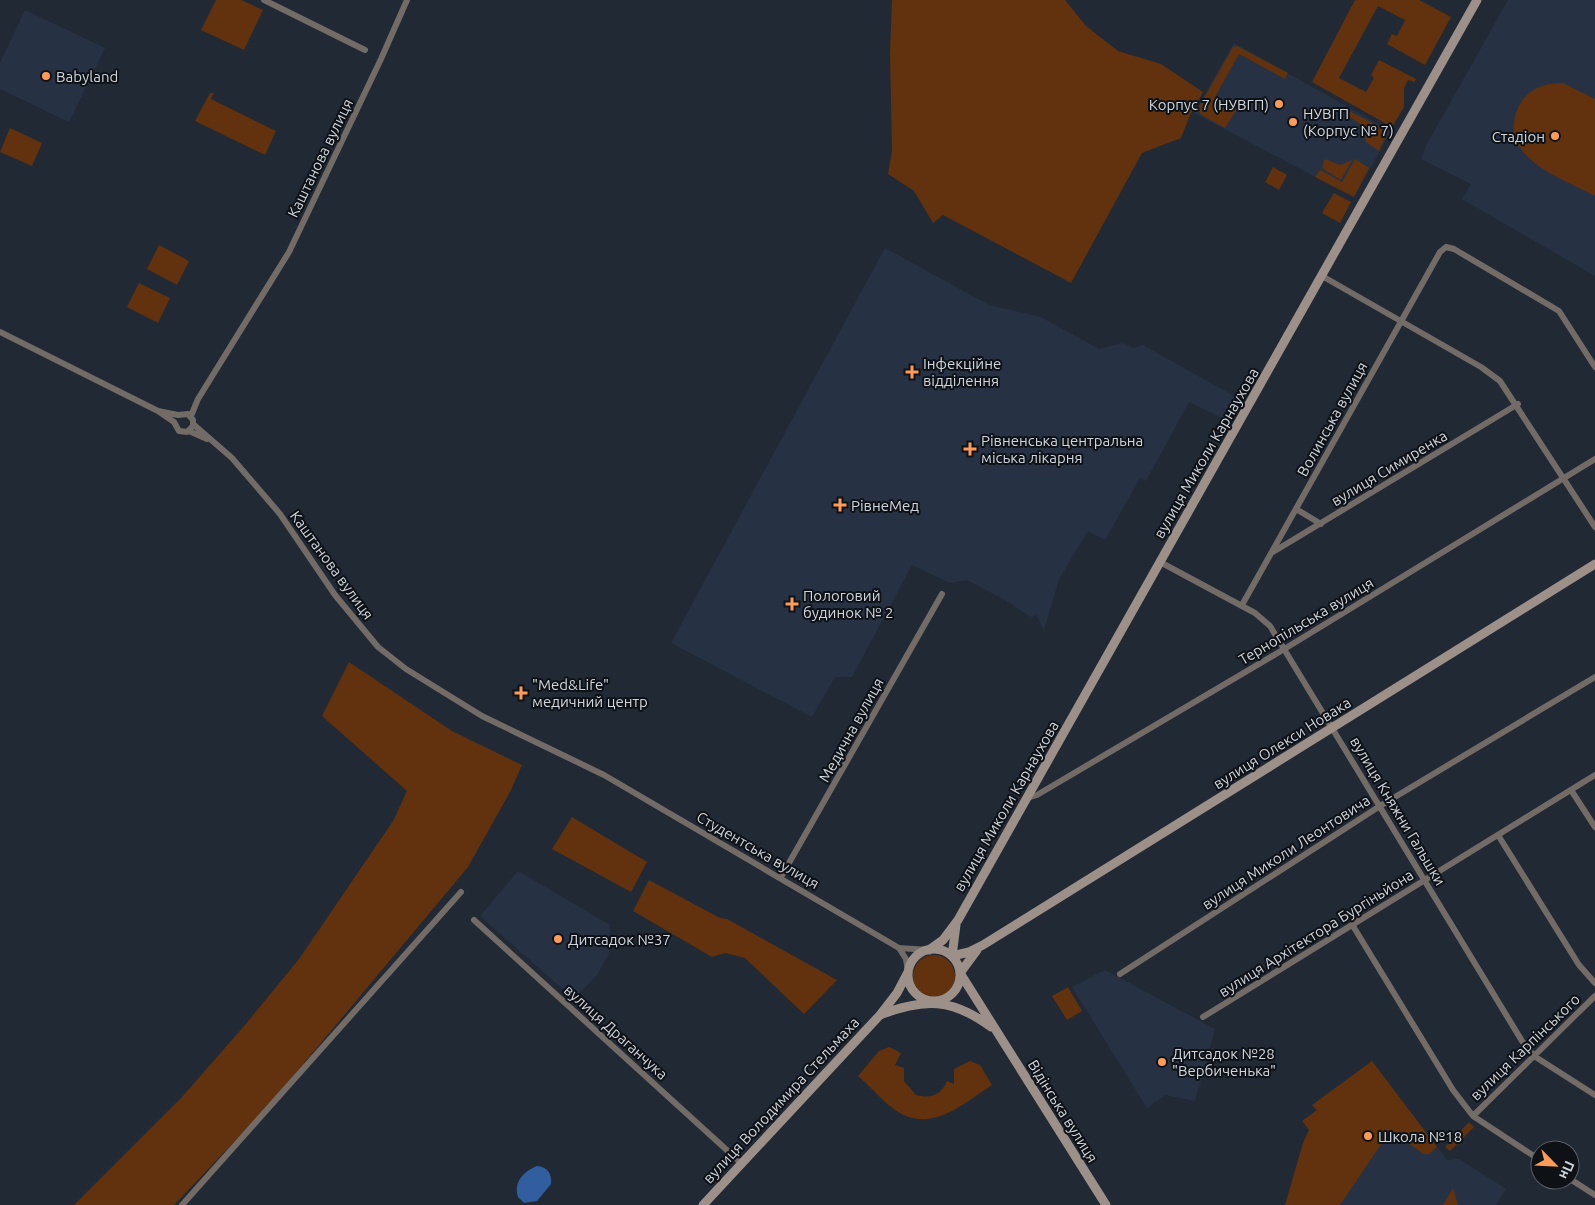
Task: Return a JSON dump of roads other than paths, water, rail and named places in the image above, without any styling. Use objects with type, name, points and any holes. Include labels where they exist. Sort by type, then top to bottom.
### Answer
[{"type":"main road","name":"вулиця Миколи Карнаухова","points":[[929,950],[943,940],[958,920],[1476,0]]},
{"type":"main road","name":"вулиця Олекси Новака","points":[[952,956],[969,952],[983,945],[1595,564]]},
{"type":"main road","name":"вулиця Миколи Карнаухова","points":[[952,956],[958,920]]},
{"type":"main road","name":"вулиця Олекси Новака","points":[[960,973],[983,945]]},
{"type":"main road","points":[[929,950],[941,950],[952,956],[960,973],[957,988],[952,994],[939,1001],[923,1000],[911,988],[908,972],[913,960],[929,950]]},
{"type":"main road","name":"вулиця Володимира Стельмаха","points":[[703,1205],[880,1015],[897,993],[908,972]]},
{"type":"main road","name":"Відінська вулиця","points":[[960,973],[1106,1205]]},
{"type":"main road","name":"вулиця Володимира Стельмаха","points":[[880,1015],[904,1005],[931,1002]]},
{"type":"main road","name":"Відінська вулиця","points":[[931,1002],[960,1009],[981,1019],[997,1031]]},
{"type":"street","points":[[264,0],[365,50]]},
{"type":"street","name":"Каштанова вулиця","points":[[191,416],[198,399],[288,252],[381,59],[407,0]]},
{"type":"street","name":"Волинська вулиця","points":[[1242,606],[1440,252],[1446,247],[1454,249],[1559,311],[1595,367]]},
{"type":"street","points":[[1322,276],[1500,380],[1518,404],[1595,527]]},
{"type":"street","points":[[0,332],[158,411],[174,422],[179,431],[189,431],[194,424],[191,416],[158,411]]},
{"type":"street","name":"Каштанова вулиця","points":[[181,414],[198,399]]},
{"type":"street","name":"вулиця Симиренка","points":[[1272,552],[1518,404]]},
{"type":"street","points":[[174,422],[181,414]]},
{"type":"street","name":"Каштанова вулиця","points":[[194,424],[232,458],[280,514],[335,596],[378,647],[406,669],[482,716],[604,775]]},
{"type":"street","name":"Каштанова вулиця","points":[[189,431],[210,440]]},
{"type":"street","name":"Тернопільська вулиця","points":[[1027,798],[1037,795],[1286,648],[1595,459]]},
{"type":"street","points":[[1296,509],[1321,524]]},
{"type":"street","name":"вулиця Княжни Гальшки","points":[[1160,562],[1242,606],[1270,626],[1286,648],[1522,1041],[1534,1056],[1595,1096]]},
{"type":"street","name":"Медична вулиця","points":[[781,877],[942,594]]},
{"type":"street","name":"вулиця Миколи Леонтовича","points":[[1120,974],[1380,806],[1595,677]]},
{"type":"street","name":"Студентська вулиця","points":[[604,775],[781,877],[899,948]]},
{"type":"street","name":"вулиця Архітектора Бургіньйона","points":[[1203,1018],[1595,775]]},
{"type":"street","points":[[1571,790],[1595,827]]},
{"type":"street","points":[[1498,835],[1580,966],[1595,983]]},
{"type":"street","points":[[182,1205],[461,892]]},
{"type":"street","name":"вулиця Драганчука","points":[[474,920],[741,1163]]},
{"type":"street","points":[[1353,926],[1453,1090],[1473,1116],[1530,1153]]},
{"type":"street","points":[[899,948],[929,950]]},
{"type":"street","points":[[899,948],[906,959],[908,972]]},
{"type":"street","name":"вулиця Карпінського","points":[[1473,1116],[1595,996]]},
{"type":"street","points":[[1580,1185],[1595,1195]]},
{"type":"water","points":[[537,1166],[548,1171],[551,1177],[551,1184],[537,1201],[524,1203],[518,1197],[518,1182],[524,1174]]},
{"type":"place","name":"Babyland","points":[[46,76]]},
{"type":"place","name":"Корпус 7 (НУВГП)","points":[[1279,104]]},
{"type":"place","name":"НУВГП (Корпус № 7)","points":[[1293,122]]},
{"type":"place","name":"Стадіон","points":[[1555,136]]},
{"type":"place","name":"Інфекційне відділення","points":[[912,372]]},
{"type":"place","name":"Рівненська центральна міська лікарня","points":[[970,449]]},
{"type":"place","name":"РівнеМед","points":[[840,505]]},
{"type":"place","name":"Пологовий будинок № 2","points":[[792,604]]},
{"type":"place","name":"\"Med&Life\" медичний центр","points":[[521,693]]},
{"type":"place","name":"Дитсадок №37","points":[[558,939]]},
{"type":"place","name":"Дитсадок №28 \"Вербиченька\"","points":[[1162,1062]]},
{"type":"place","name":"Школа №18","points":[[1368,1136]]}]
